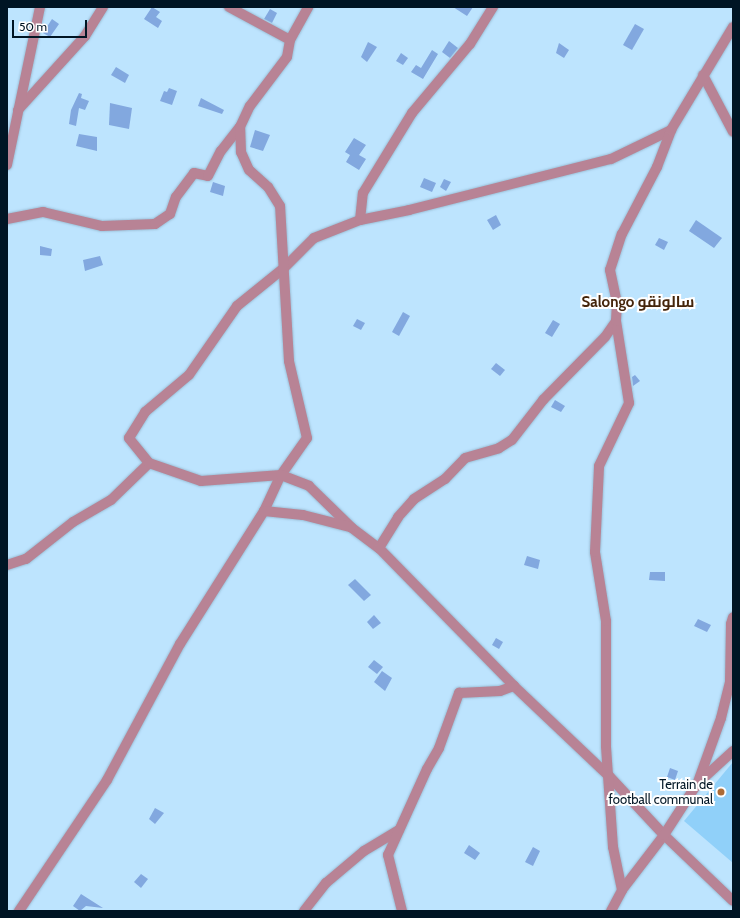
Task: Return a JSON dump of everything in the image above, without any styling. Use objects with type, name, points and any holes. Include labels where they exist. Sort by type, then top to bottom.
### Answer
[{"type":"street","points":[[7,165],[40,7]]},
{"type":"street","points":[[18,110],[85,36],[103,7]]},
{"type":"street","points":[[229,7],[290,40]]},
{"type":"street","points":[[7,219],[43,212],[102,226],[155,224],[170,214],[176,198],[194,172],[208,176],[222,151],[240,127],[250,106],[287,57],[290,40],[308,7]]},
{"type":"street","points":[[360,220],[363,193],[412,113],[470,44],[493,7]]},
{"type":"street","points":[[622,890],[613,846],[606,746],[606,621],[595,552],[599,466],[629,403],[616,321],[617,303],[610,270],[622,234],[657,167],[671,130],[702,75],[733,27]]},
{"type":"street","points":[[702,75],[733,132]]},
{"type":"street","points":[[19,911],[107,780],[180,644],[264,511],[281,475],[307,438],[289,361],[280,206],[268,188],[249,170],[240,152],[240,127]]},
{"type":"street","points":[[671,130],[611,159],[409,210],[360,220],[314,238],[284,268],[237,306],[188,375],[145,412],[129,438],[149,463],[201,481],[281,475],[309,486],[352,528],[379,548],[514,686],[609,776],[664,835],[733,902]]},
{"type":"street","points":[[379,548],[398,517],[414,499],[445,479],[465,458],[498,448],[512,440],[543,400],[605,337],[616,321]]},
{"type":"street","points":[[7,566],[26,559],[73,522],[111,500],[149,463]]},
{"type":"street","points":[[264,511],[303,515],[352,528]]},
{"type":"street","points":[[611,911],[622,890],[664,835],[697,784],[721,718],[730,681],[730,624],[733,617]]},
{"type":"street","points":[[402,911],[388,855],[427,769],[440,748],[459,693],[500,691],[514,686]]},
{"type":"street","points":[[697,784],[733,751]]},
{"type":"street","points":[[304,911],[326,883],[364,851],[400,828]]},
{"type":"shaded area","name":"Terrain de football communal","points":[[733,762],[733,863],[684,821]]},
{"type":"building","points":[[152,7],[160,12],[156,17],[162,21],[158,28],[144,19]]},
{"type":"building","points":[[453,7],[473,7],[467,16]]},
{"type":"building","points":[[270,9],[277,13],[272,23],[264,19]]},
{"type":"building","points":[[52,19],[59,24],[50,37],[43,33]]},
{"type":"building","points":[[635,24],[644,29],[632,50],[623,45]]},
{"type":"building","points":[[449,41],[458,48],[450,58],[442,52]]},
{"type":"building","points":[[368,42],[377,47],[367,62],[361,57]]},
{"type":"building","points":[[559,43],[569,50],[564,58],[556,53]]},
{"type":"building","points":[[432,50],[438,54],[423,79],[411,72],[416,65],[421,68]]},
{"type":"building","points":[[401,53],[408,58],[403,65],[396,61]]},
{"type":"building","points":[[116,67],[129,75],[125,83],[111,75]]},
{"type":"building","points":[[169,88],[177,91],[172,105],[160,101],[164,91],[167,92]]},
{"type":"building","points":[[79,93],[82,94],[81,98],[89,101],[85,110],[79,108],[76,126],[69,124],[71,110]]},
{"type":"building","points":[[201,98],[224,110],[222,114],[198,106]]},
{"type":"building","points":[[110,103],[132,108],[129,129],[109,125]]},
{"type":"building","points":[[255,130],[270,135],[263,151],[250,147]]},
{"type":"building","points":[[79,134],[97,137],[97,151],[76,146]]},
{"type":"building","points":[[354,138],[366,145],[359,155],[366,159],[359,170],[346,162],[350,155],[345,152]]},
{"type":"building","points":[[424,178],[436,183],[432,192],[420,187]]},
{"type":"building","points":[[444,179],[451,182],[446,191],[440,187]]},
{"type":"building","points":[[213,182],[225,186],[223,196],[210,192]]},
{"type":"building","points":[[496,215],[501,225],[493,230],[487,220]]},
{"type":"building","points":[[696,220],[722,238],[714,248],[689,231]]},
{"type":"building","points":[[659,238],[668,242],[664,250],[655,245]]},
{"type":"building","points":[[40,246],[52,249],[51,256],[40,255]]},
{"type":"building","points":[[100,256],[103,265],[85,271],[83,260]]},
{"type":"building","points":[[403,312],[410,316],[399,336],[392,332]]},
{"type":"building","points":[[357,319],[365,323],[361,330],[353,326]]},
{"type":"building","points":[[553,320],[560,324],[552,337],[545,333]]},
{"type":"building","points":[[496,363],[505,370],[500,376],[491,369]]},
{"type":"building","points":[[635,375],[640,381],[633,386],[632,377]]},
{"type":"building","points":[[555,400],[565,406],[561,412],[551,407]]},
{"type":"building","points":[[527,556],[540,560],[538,569],[524,565]]},
{"type":"building","points":[[650,572],[665,572],[665,581],[649,580]]},
{"type":"building","points":[[355,579],[371,595],[364,601],[348,585]]},
{"type":"building","points":[[374,615],[381,623],[373,629],[367,622]]},
{"type":"building","points":[[698,619],[711,625],[707,632],[694,626]]},
{"type":"building","points":[[496,638],[503,642],[499,649],[492,645]]},
{"type":"building","points":[[374,660],[383,667],[377,674],[368,667]]},
{"type":"building","points":[[382,671],[392,678],[385,691],[374,682]]},
{"type":"building","points":[[670,768],[678,771],[675,780],[667,777]]},
{"type":"building","points":[[155,808],[164,813],[155,824],[149,819]]},
{"type":"building","points":[[469,845],[480,853],[475,860],[464,853]]},
{"type":"building","points":[[533,847],[540,851],[533,866],[525,862]]},
{"type":"building","points":[[141,874],[148,879],[141,888],[134,882]]},
{"type":"building","points":[[81,894],[103,908],[86,906],[80,911],[73,906]]},
{"type":"place","name":"Terrain de football communal","points":[[721,792]]},
{"type":"district","name":"Salongo سالونقو","points":[[638,303]]}]
